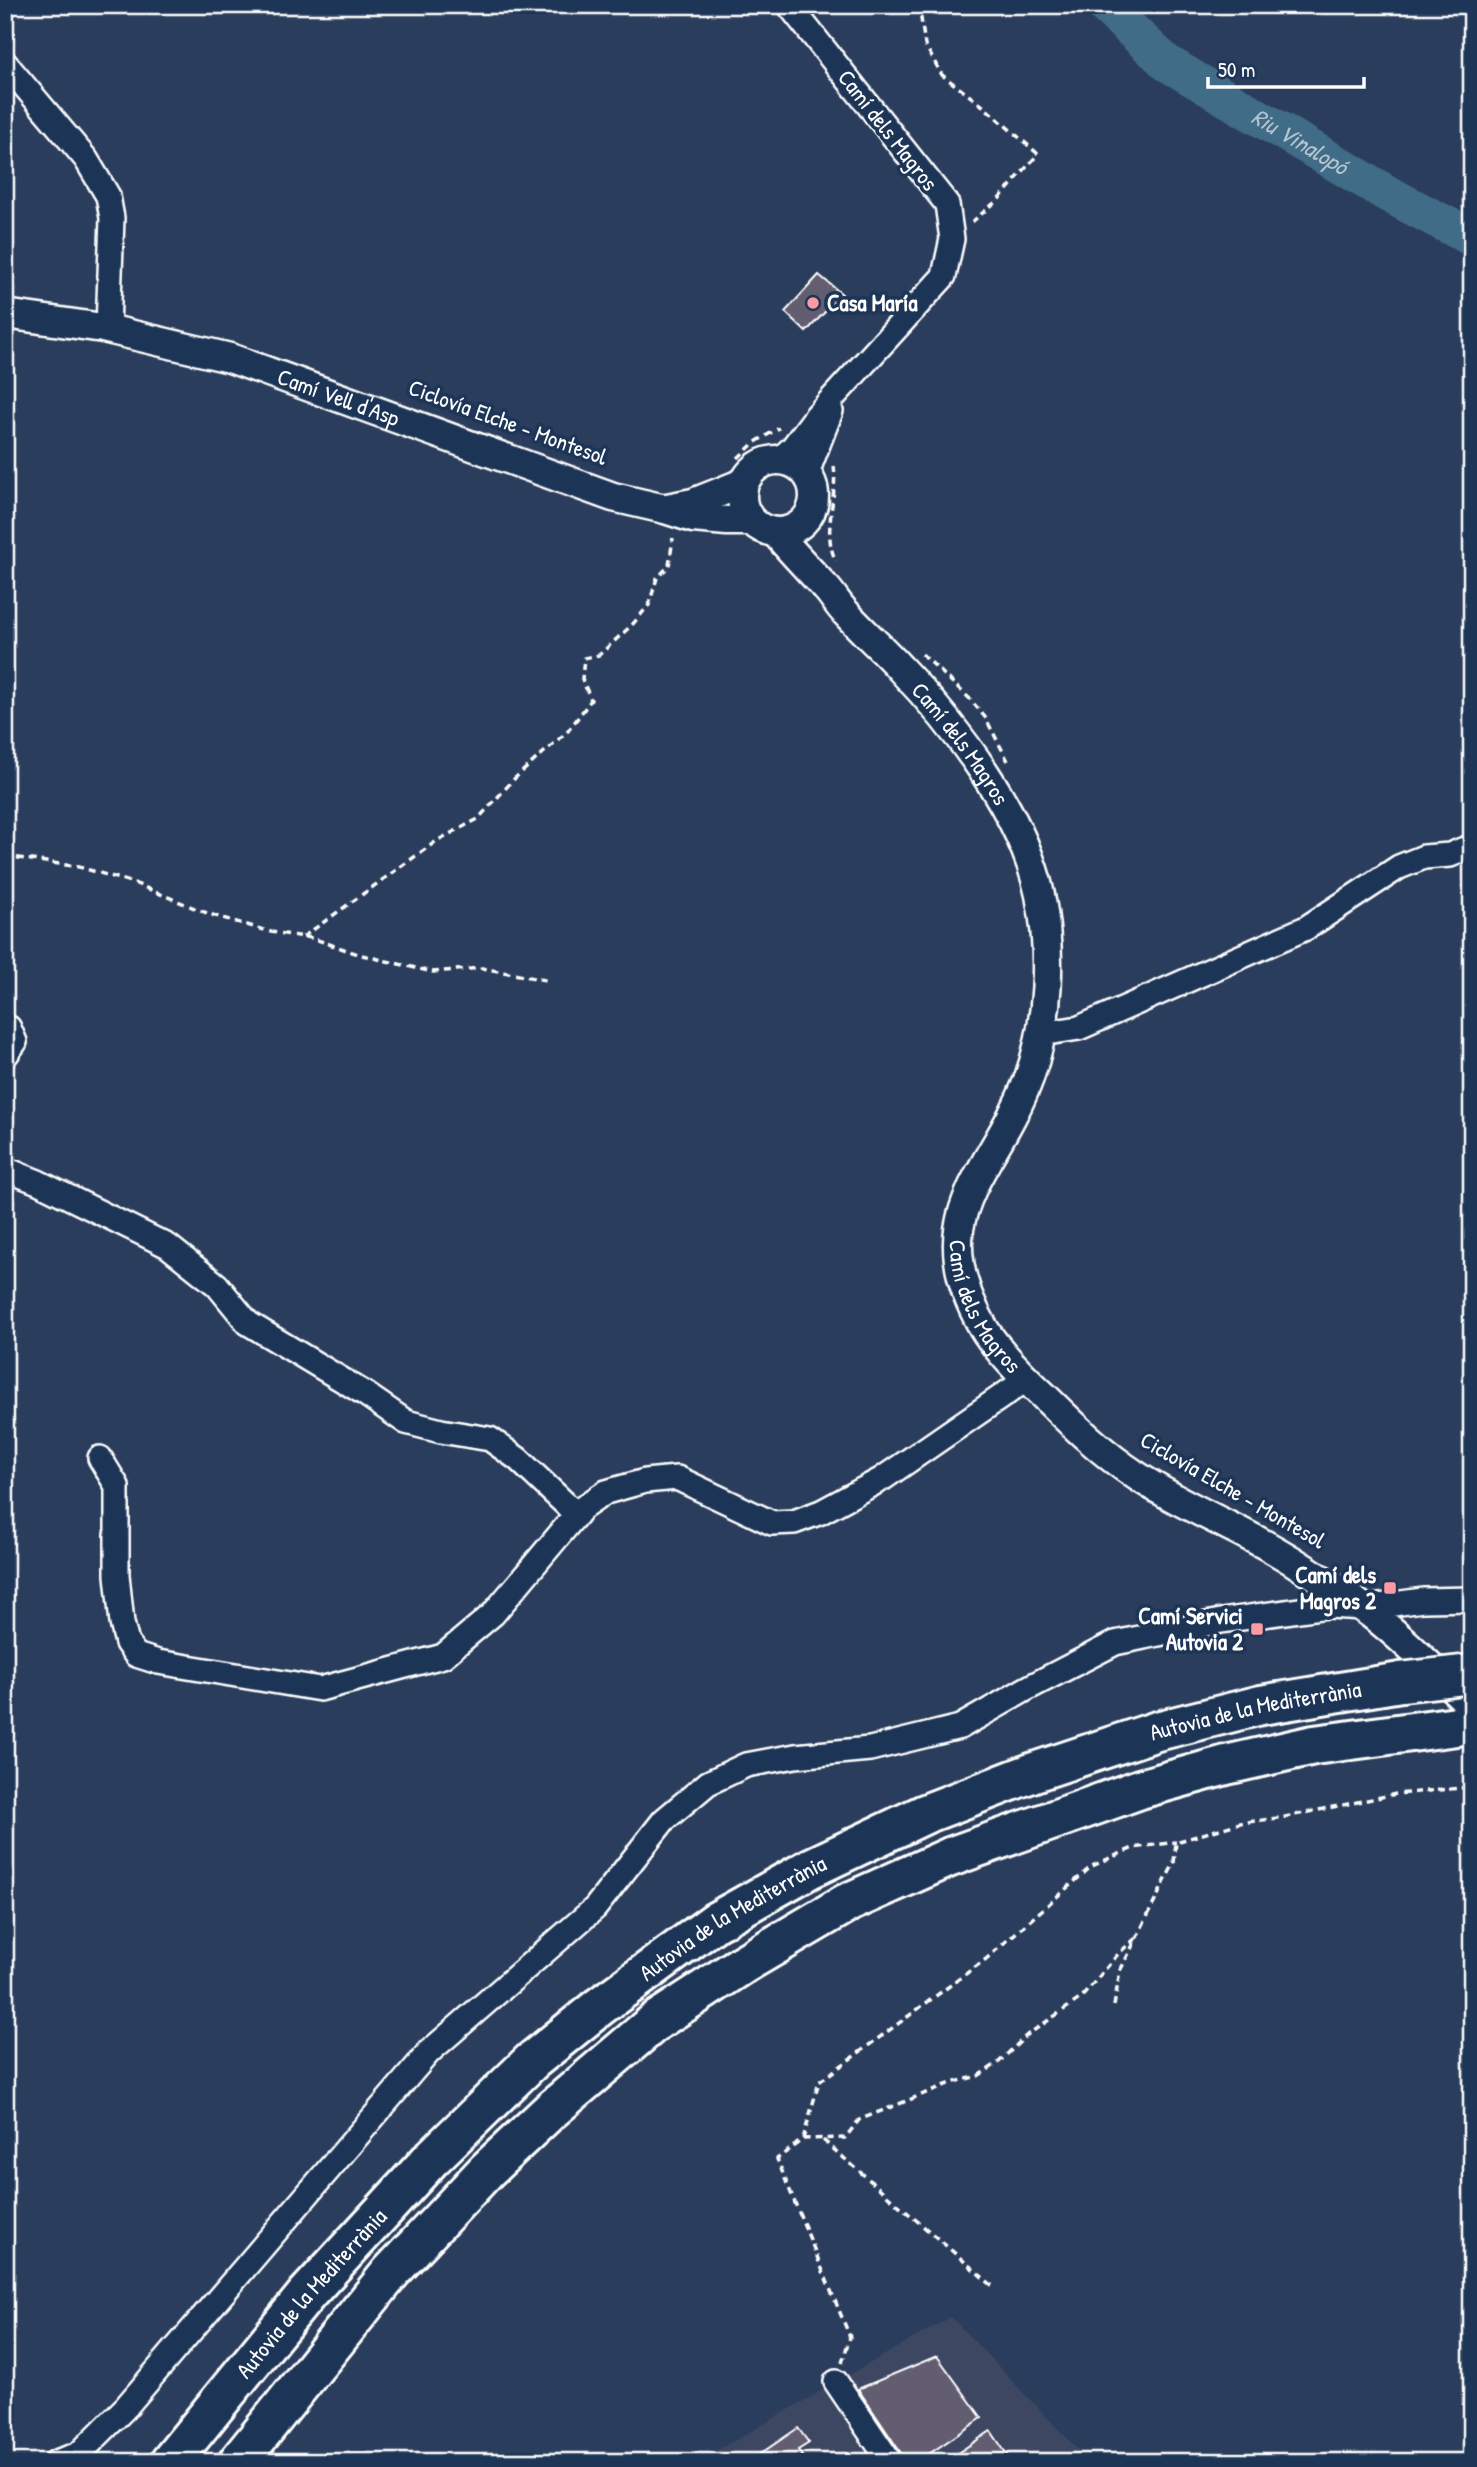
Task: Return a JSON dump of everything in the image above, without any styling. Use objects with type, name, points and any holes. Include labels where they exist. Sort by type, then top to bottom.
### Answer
[{"type":"highway","name":"Autovia de la Mediterrània","points":[[170,2462],[307,2294],[431,2159],[532,2061],[599,2007],[715,1922],[811,1868],[902,1825],[1034,1772],[1157,1731],[1261,1705],[1401,1682],[1472,1674]]},
{"type":"highway","name":"Autovia de la Mediterrània","points":[[238,2462],[391,2272],[486,2170],[550,2111],[656,2021],[745,1963],[847,1903],[950,1857],[1140,1789],[1226,1765],[1314,1745],[1469,1718]]},
{"type":"street","name":"Camí dels Magros","points":[[780,459],[815,431],[838,394],[944,276],[952,239],[947,204],[789,5]]},
{"type":"street","points":[[5,63],[86,159],[108,196],[112,218],[108,330]]},
{"type":"street","name":"Camí Vell d'Asp","points":[[5,314],[171,342],[230,358],[613,497],[694,518],[763,526]]},
{"type":"street","name":"Camí dels Magros","points":[[807,473],[815,431]]},
{"type":"street","points":[[780,459],[794,463],[807,473],[814,491],[812,509],[803,523],[793,530],[763,526],[744,510],[741,499],[740,471],[754,468],[766,461],[780,459]]},
{"type":"street","name":"Camí Vell d'Asp","points":[[671,510],[693,503],[740,471]]},
{"type":"street","name":"Camí dels Magros","points":[[808,516],[814,554],[835,581],[845,613],[901,668],[984,772],[1009,815],[1027,854],[1040,895],[1046,976],[1041,1034],[1028,1079],[1014,1111],[969,1190],[960,1214],[957,1238],[960,1263],[967,1295],[985,1330],[1027,1379],[1090,1441],[1138,1477],[1295,1562],[1364,1608],[1469,1718]]},
{"type":"street","name":"Camí dels Magros","points":[[763,526],[801,563],[835,581]]},
{"type":"street","points":[[1041,1034],[1079,1028],[1307,928],[1399,867],[1424,857],[1450,855],[1472,846]]},
{"type":"street","points":[[5,1028],[9,1028],[15,1042],[5,1056]]},
{"type":"street","points":[[5,1169],[38,1182],[168,1246],[217,1285],[248,1323],[364,1393],[406,1422],[490,1439],[518,1459],[577,1515]]},
{"type":"street","points":[[100,1458],[117,1486],[117,1575],[122,1623],[127,1643],[136,1655],[158,1662],[320,1689],[443,1656],[493,1615],[581,1509],[606,1492],[645,1481],[677,1478],[772,1523],[794,1522],[821,1512],[882,1479],[1027,1379]]},
{"type":"street","points":[[56,2462],[79,2454],[125,2408],[429,2052],[595,1908],[664,1820],[708,1783],[746,1765],[795,1756],[870,1749],[960,1727],[1115,1643],[1221,1621],[1328,1606],[1364,1608],[1423,1600],[1472,1599]]},
{"type":"street","points":[[836,2382],[890,2462]]},
{"type":"path","points":[[919,5],[925,45],[942,75],[983,106],[1038,155],[999,199],[952,239]]},
{"type":"path","points":[[1442,5],[1470,5]]},
{"type":"path","points":[[740,471],[754,443],[780,427],[797,422],[815,431],[829,443],[835,476],[830,524],[835,581]]},
{"type":"path","points":[[303,937],[438,840],[478,819],[515,778],[568,731],[591,700],[582,679],[584,659],[599,655],[632,625],[649,605],[657,579],[669,566],[671,510]]},
{"type":"path","points":[[913,645],[970,698],[985,717],[1013,771]]},
{"type":"path","points":[[5,856],[79,867],[134,883],[209,914],[432,972],[482,968],[550,981]]},
{"type":"path","points":[[803,2140],[819,2082],[986,1959],[1093,1866],[1133,1848],[1177,1842],[1240,1822],[1285,1817],[1396,1794],[1472,1787]]},
{"type":"path","points":[[1114,2006],[1120,1971],[1174,1863],[1177,1842]]},
{"type":"path","points":[[836,2382],[850,2337],[777,2159],[803,2140],[845,2138],[859,2120],[951,2082],[978,2076],[998,2063],[1027,2035],[1081,1998],[1119,1953],[1137,1937]]},
{"type":"path","points":[[822,2139],[994,2287]]},
{"type":"shaded area","points":[[951,2317],[1090,2462],[697,2462]]},
{"type":"building","name":"Casa María","points":[[819,275],[842,294],[806,332],[785,312]]},
{"type":"building","points":[[937,2356],[982,2418],[917,2462],[907,2462],[858,2389]]},
{"type":"building","points":[[798,2428],[809,2443],[798,2450],[806,2462],[748,2462]]},
{"type":"building","points":[[991,2431],[1012,2462],[944,2462]]},
{"type":"waterway","name":"Riu Vinalopó","points":[[1104,5],[1167,63],[1388,194],[1472,238]]},
{"type":"place","name":"Casa María","points":[[813,303]]},
{"type":"place","name":"Camí dels Magros 2","points":[[1390,1588]]},
{"type":"place","name":"Camí Servici Autovia 2","points":[[1257,1629]]}]
